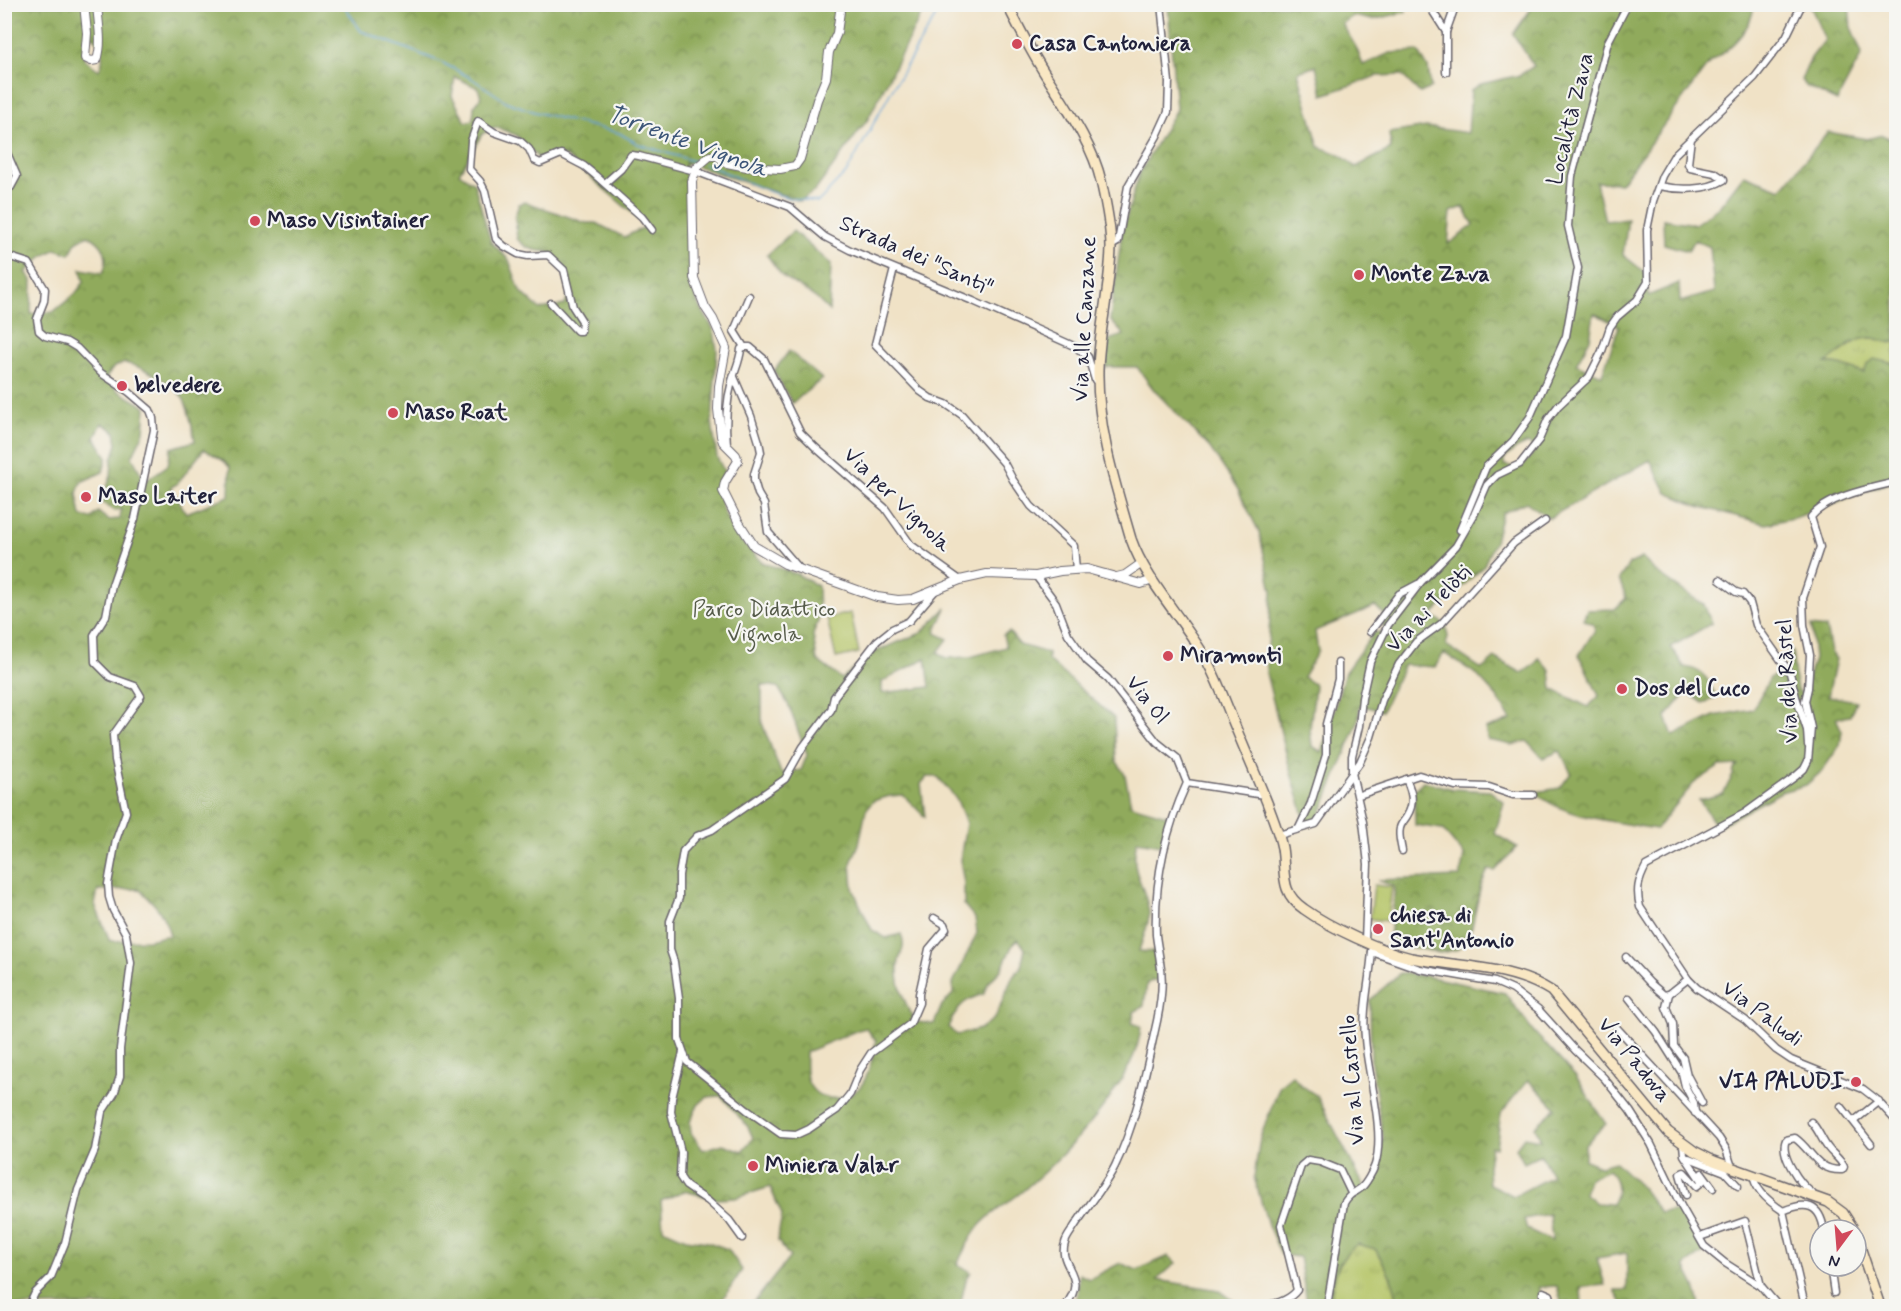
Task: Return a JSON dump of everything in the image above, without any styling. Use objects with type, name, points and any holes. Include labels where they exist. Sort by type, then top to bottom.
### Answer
[{"type":"main road","name":"Via alle Canzane","points":[[1007,4],[1025,41],[1086,142],[1101,177],[1109,217],[1111,246],[1098,369],[1099,395],[1105,449],[1131,539],[1142,563],[1205,657],[1279,835]]},
{"type":"main road","name":"Via Padova","points":[[1279,835],[1284,880],[1288,894],[1303,908],[1370,946],[1410,957],[1519,975],[1538,982],[1551,991],[1668,1132],[1683,1144],[1703,1156],[1815,1195],[1843,1213],[1846,1218]]},
{"type":"main road","points":[[1868,1270],[1880,1306]]},
{"type":"street","points":[[84,4],[87,33],[85,58],[94,61],[97,60],[99,54],[100,24],[97,4]]},
{"type":"street","points":[[841,4],[837,33],[829,51],[826,78],[817,100],[800,159],[795,166],[780,169],[747,167],[727,163],[717,156],[710,156],[698,166],[692,181],[694,278],[705,307],[726,348],[719,386],[718,409],[721,436],[738,460],[725,482],[723,491],[738,521],[754,546],[784,564],[877,597],[898,600],[913,598],[960,580],[987,574],[1036,576],[1076,570],[1094,570],[1141,584],[1153,580]]},
{"type":"street","points":[[1111,246],[1118,242],[1128,186],[1157,136],[1167,112],[1169,82],[1161,4]]},
{"type":"street","points":[[1428,4],[1446,32]]},
{"type":"street","points":[[1446,72],[1446,32],[1456,4]]},
{"type":"street","name":"Località Zava","points":[[1459,540],[1460,532],[1486,467],[1513,441],[1530,417],[1566,336],[1578,268],[1568,226],[1572,176],[1608,42],[1628,4]]},
{"type":"street","points":[[1352,772],[1352,756],[1370,662],[1388,625],[1421,582],[1456,546],[1474,515],[1487,485],[1497,475],[1520,464],[1539,440],[1548,419],[1557,406],[1589,377],[1602,351],[1610,327],[1617,317],[1637,300],[1648,282],[1647,230],[1653,201],[1675,154],[1755,77],[1786,37],[1802,4]]},
{"type":"street","points":[[551,303],[577,331],[581,331],[582,321],[573,307],[564,270],[548,255],[518,254],[496,239],[485,191],[480,181],[469,169],[471,141],[478,121],[494,132],[520,141],[529,149],[534,160],[540,164],[561,154],[584,166],[605,183],[652,230]]},
{"type":"street","points":[[1659,186],[1679,189],[1701,187],[1724,180],[1715,173],[1690,168],[1688,164],[1691,138]]},
{"type":"street","points":[[4,146],[17,176],[11,187],[4,190]]},
{"type":"street","name":"Strada dei \"Santi\"","points":[[605,183],[631,155],[698,166],[790,207],[825,237],[1076,347],[1088,357],[1099,395]]},
{"type":"street","points":[[4,255],[29,263],[45,289],[44,301],[37,319],[39,331],[45,336],[67,342],[77,348],[101,373],[150,410],[154,430],[135,519],[112,585],[106,616],[94,635],[94,662],[110,677],[135,686],[141,696],[113,735],[115,760],[126,812],[116,840],[108,884],[109,897],[126,934],[131,963],[120,1049],[120,1076],[114,1094],[102,1112],[95,1150],[78,1190],[65,1243],[51,1277],[35,1293],[29,1306]]},
{"type":"street","points":[[894,269],[875,344],[911,384],[930,398],[946,404],[962,415],[1004,463],[1031,506],[1074,546],[1076,570]]},
{"type":"street","points":[[727,446],[725,424],[734,377],[740,361],[741,349],[744,347],[734,331],[749,296]]},
{"type":"street","name":"Via per Vignola","points":[[744,347],[750,347],[764,359],[800,432],[885,508],[911,545],[960,580]]},
{"type":"street","points":[[734,377],[752,416],[759,442],[761,452],[754,480],[764,504],[768,532],[800,570]]},
{"type":"street","name":"Via del Ràstel","points":[[1688,979],[1640,907],[1637,895],[1638,881],[1646,866],[1745,813],[1804,769],[1810,751],[1811,728],[1804,699],[1808,688],[1810,655],[1804,625],[1803,598],[1820,546],[1811,517],[1821,507],[1841,497],[1896,482]]},
{"type":"street","name":"Via ai Telòti","points":[[1279,835],[1317,824],[1360,762],[1371,737],[1382,700],[1399,664],[1416,642],[1441,624],[1514,543],[1545,521]]},
{"type":"street","points":[[1115,577],[1125,575],[1142,563]]},
{"type":"street","name":"Via Ol","points":[[1036,576],[1056,603],[1068,634],[1087,661],[1107,679],[1157,742],[1178,758],[1187,783]]},
{"type":"street","points":[[1720,580],[1736,592],[1743,594],[1750,603],[1756,626],[1790,674],[1807,730],[1810,751]]},
{"type":"street","points":[[1370,632],[1399,594],[1421,582]]},
{"type":"street","points":[[934,918],[944,924],[946,929],[929,949],[919,1003],[910,1024],[871,1053],[860,1070],[850,1094],[837,1110],[809,1130],[796,1135],[781,1134],[687,1062],[679,1039],[679,998],[670,950],[670,921],[679,898],[679,875],[683,851],[697,836],[712,830],[785,779],[803,747],[831,710],[834,697],[877,641],[892,629],[909,621],[937,589]]},
{"type":"street","points":[[1299,828],[1311,803],[1326,755],[1326,724],[1338,679],[1338,663]]},
{"type":"street","name":"Via al Castello","points":[[1327,1306],[1344,1203],[1351,1193],[1362,1188],[1375,1166],[1378,1148],[1365,1038],[1364,1008],[1370,976],[1368,864],[1359,795],[1352,772]]},
{"type":"street","points":[[1359,795],[1419,775],[1455,786],[1489,787],[1513,795],[1533,795]]},
{"type":"street","points":[[1402,851],[1399,836],[1401,826],[1412,802],[1412,792],[1406,779]]},
{"type":"street","points":[[1065,1306],[1075,1287],[1074,1278],[1065,1260],[1064,1244],[1113,1169],[1127,1141],[1158,1021],[1162,1002],[1161,963],[1157,950],[1156,931],[1158,880],[1166,840],[1187,783],[1264,795]]},
{"type":"street","points":[[1370,946],[1420,969],[1495,982],[1514,990],[1538,1009],[1604,1078],[1630,1111],[1651,1144],[1704,1246],[1725,1263],[1761,1286],[1778,1306]]},
{"type":"street","points":[[1626,957],[1664,995],[1669,994],[1688,979]]},
{"type":"street","name":"Via Paludi","points":[[1688,979],[1697,988],[1745,1020],[1776,1050],[1791,1060],[1863,1089],[1879,1101],[1896,1122]]},
{"type":"street","points":[[1669,994],[1666,1007],[1673,1024],[1674,1046],[1683,1058],[1688,1075],[1702,1103]]},
{"type":"street","points":[[1629,998],[1656,1032],[1682,1073],[1684,1086],[1694,1103],[1695,1113]]},
{"type":"street","points":[[1617,1028],[1719,1138],[1726,1149],[1732,1167]]},
{"type":"street","points":[[683,1052],[672,1098],[672,1112],[681,1152],[680,1177],[686,1186],[729,1220],[742,1238]]},
{"type":"street","points":[[1854,1121],[1879,1101]]},
{"type":"street","points":[[1841,1106],[1871,1144]]},
{"type":"street","points":[[1811,1122],[1819,1130],[1827,1147],[1844,1167],[1838,1171],[1824,1168],[1795,1138],[1786,1140],[1783,1146],[1784,1152],[1798,1180],[1815,1195]]},
{"type":"street","points":[[1683,1144],[1684,1155],[1702,1182],[1697,1186],[1684,1172],[1680,1174],[1686,1195]]},
{"type":"street","points":[[1684,1155],[1693,1161],[1725,1172],[1738,1186]]},
{"type":"street","points":[[1264,1306],[1275,1304],[1295,1294],[1297,1290],[1281,1225],[1301,1166],[1308,1160],[1340,1170],[1351,1193]]},
{"type":"street","points":[[1693,1161],[1713,1188]]},
{"type":"street","points":[[1754,1174],[1754,1180],[1770,1203],[1783,1211],[1804,1306]]},
{"type":"street","points":[[1783,1211],[1789,1208],[1809,1206],[1818,1210],[1822,1218]]},
{"type":"street","points":[[1700,1237],[1745,1221],[1761,1286]]},
{"type":"street","points":[[1832,1278],[1834,1293]]},
{"type":"street","points":[[1543,1306],[1543,1292],[1550,1295],[1553,1306]]},
{"type":"green space","name":"Parco Didattico Vignola","points":[[5,5],[926,5],[868,119],[815,191],[800,201],[685,162],[693,278],[697,302],[714,330],[717,350],[712,422],[717,457],[724,471],[718,488],[722,508],[735,535],[763,563],[797,574],[818,586],[819,618],[813,635],[817,660],[842,679],[874,652],[921,633],[946,608],[935,633],[948,639],[938,652],[946,658],[970,657],[1006,647],[1003,635],[1009,632],[1020,645],[1048,653],[1048,660],[1114,718],[1116,760],[1125,775],[1131,805],[1170,816],[1161,845],[1137,841],[1136,871],[1148,904],[1149,914],[1139,951],[1157,952],[1159,979],[1147,983],[1144,1006],[1134,1012],[1132,1023],[1141,1026],[1137,1047],[1113,1093],[1059,1158],[977,1228],[957,1264],[971,1272],[966,1280],[960,1306],[748,1306],[755,1301],[790,1257],[777,1240],[782,1215],[770,1187],[735,1198],[717,1199],[684,1191],[661,1201],[663,1229],[686,1239],[708,1242],[728,1249],[742,1270],[721,1302],[724,1306],[5,1306]],"holes":[[[94,36],[102,53],[99,70],[84,59],[85,39]],[[455,77],[478,88],[481,97],[474,106],[473,120],[466,122],[452,96]],[[495,127],[516,135],[539,159],[566,156],[647,226],[624,237],[596,223],[586,223],[526,202],[519,204],[515,216],[517,239],[534,250],[548,252],[568,272],[571,289],[565,305],[540,309],[520,291],[509,260],[491,242],[474,183],[459,173],[482,134]],[[88,235],[102,246],[106,255],[103,273],[81,269],[84,282],[75,294],[53,312],[31,314],[32,280],[26,272],[43,256],[56,249],[70,254],[76,242]],[[125,363],[141,368],[166,382],[180,394],[188,410],[195,441],[171,448],[168,465],[145,481],[132,457],[144,432],[146,407],[118,391],[106,377],[114,367]],[[102,423],[115,431],[117,444],[112,460],[111,476],[101,502],[115,511],[121,509],[120,519],[108,520],[98,512],[91,519],[81,516],[77,493],[81,482],[103,472],[107,457],[95,438]],[[204,449],[224,461],[230,468],[229,496],[186,513],[171,487],[177,484]],[[926,658],[930,687],[882,693],[882,682]],[[762,685],[778,687],[788,704],[807,755],[801,770],[781,773],[762,723]],[[927,777],[938,777],[957,800],[966,823],[960,860],[964,883],[964,905],[975,918],[977,933],[953,983],[953,994],[942,1005],[934,1024],[917,1022],[903,996],[898,974],[903,948],[901,934],[886,938],[872,930],[853,888],[851,863],[859,844],[866,810],[873,801],[903,795],[925,817],[921,784]],[[139,889],[158,909],[170,935],[148,940],[110,941],[95,905],[98,890]],[[1018,939],[1025,949],[1021,967],[1012,978],[995,1018],[980,1029],[957,1035],[948,1027],[955,1014],[970,999],[984,994],[988,983],[1001,970],[1014,942]],[[866,1028],[876,1041],[870,1066],[862,1085],[846,1096],[825,1097],[813,1090],[806,1077],[806,1052],[858,1030]],[[721,1096],[748,1127],[753,1138],[742,1151],[723,1144],[703,1150],[691,1133],[690,1122],[698,1105],[707,1097]]]},
{"type":"green space","points":[[1168,5],[1404,5],[1406,12],[1372,20],[1353,16],[1342,24],[1356,47],[1363,65],[1390,53],[1418,51],[1428,67],[1431,88],[1420,93],[1402,75],[1377,76],[1323,95],[1316,66],[1298,72],[1319,147],[1339,154],[1356,167],[1391,149],[1389,133],[1426,127],[1468,133],[1471,90],[1481,84],[1520,75],[1534,66],[1513,34],[1534,5],[1754,5],[1749,22],[1739,38],[1710,62],[1621,183],[1596,182],[1605,221],[1628,219],[1623,255],[1647,274],[1648,296],[1679,283],[1680,302],[1714,292],[1710,247],[1695,240],[1688,251],[1664,244],[1663,219],[1695,224],[1719,207],[1744,175],[1781,189],[1828,132],[1867,139],[1882,135],[1896,141],[1896,341],[1887,342],[1873,338],[1860,340],[1826,363],[1864,373],[1867,365],[1874,359],[1895,364],[1896,360],[1896,480],[1797,517],[1766,524],[1698,506],[1667,493],[1650,460],[1549,518],[1526,502],[1502,513],[1495,541],[1483,567],[1432,615],[1446,625],[1448,637],[1446,645],[1482,669],[1495,658],[1522,673],[1535,664],[1539,658],[1550,670],[1552,689],[1588,707],[1599,696],[1579,655],[1595,630],[1593,624],[1583,619],[1587,610],[1615,609],[1626,598],[1619,579],[1629,564],[1642,558],[1657,573],[1704,605],[1712,623],[1671,647],[1684,667],[1697,670],[1705,677],[1716,698],[1703,703],[1687,692],[1666,717],[1673,736],[1714,716],[1753,709],[1770,678],[1788,669],[1788,650],[1792,652],[1797,691],[1803,694],[1814,659],[1811,626],[1826,628],[1831,652],[1836,659],[1828,696],[1856,701],[1850,716],[1836,718],[1842,731],[1840,745],[1822,771],[1806,785],[1781,792],[1717,827],[1699,800],[1723,794],[1738,765],[1720,766],[1694,783],[1656,829],[1575,813],[1546,801],[1535,792],[1560,788],[1571,773],[1560,751],[1543,758],[1527,741],[1512,745],[1488,740],[1485,729],[1511,720],[1497,697],[1476,674],[1444,653],[1435,667],[1404,665],[1382,711],[1360,705],[1358,722],[1317,823],[1306,822],[1266,673],[1272,591],[1259,532],[1237,488],[1210,448],[1154,390],[1137,367],[1106,367],[1108,340],[1124,335],[1110,320],[1122,232],[1139,174],[1176,109]],"holes":[[[1463,207],[1474,225],[1448,244],[1451,212]],[[1594,313],[1619,326],[1602,375],[1576,364],[1590,339]],[[1528,443],[1536,450],[1521,468],[1504,465],[1504,459],[1517,448]],[[1375,606],[1384,614],[1382,624],[1388,633],[1374,632],[1345,672],[1322,752],[1312,746],[1310,729],[1315,685],[1303,677],[1318,651],[1315,631]]]},
{"type":"green space","points":[[1810,5],[1849,5],[1851,27],[1862,54],[1837,101],[1807,87],[1801,80],[1811,58],[1825,40]]},
{"type":"green space","points":[[793,231],[831,264],[829,311],[816,298],[782,276],[767,255]]},
{"type":"green space","points":[[1874,338],[1891,343],[1896,341],[1895,364],[1864,373],[1825,363],[1860,339]]},
{"type":"green space","points":[[789,351],[822,379],[792,403],[774,371]]},
{"type":"green space","points":[[851,613],[859,653],[836,658],[827,618]]},
{"type":"green space","points":[[1423,781],[1453,789],[1490,791],[1504,802],[1495,834],[1517,847],[1495,871],[1488,870],[1481,885],[1472,927],[1459,949],[1440,953],[1388,943],[1394,907],[1394,886],[1377,880],[1460,877],[1464,855],[1442,829],[1415,825],[1414,790]]},
{"type":"green space","points":[[1374,885],[1392,887],[1388,921],[1370,919]]},
{"type":"green space","points":[[1400,973],[1426,976],[1505,993],[1534,1032],[1576,1077],[1606,1124],[1585,1144],[1585,1160],[1600,1166],[1615,1162],[1642,1188],[1660,1213],[1678,1210],[1705,1252],[1685,1266],[1695,1286],[1700,1306],[1623,1306],[1615,1290],[1627,1290],[1627,1253],[1597,1258],[1605,1285],[1581,1287],[1582,1306],[1562,1306],[1557,1286],[1539,1287],[1534,1306],[1398,1306],[1390,1276],[1375,1249],[1357,1244],[1339,1265],[1329,1306],[1287,1306],[1307,1302],[1299,1257],[1281,1255],[1268,1225],[1254,1177],[1260,1138],[1280,1085],[1292,1075],[1301,1085],[1317,1096],[1365,1188],[1376,1180],[1383,1137],[1371,1063],[1370,1000]],"holes":[[[1528,1080],[1556,1108],[1535,1127],[1541,1140],[1524,1137],[1516,1148],[1524,1163],[1541,1155],[1552,1176],[1514,1196],[1489,1184],[1488,1167],[1491,1146],[1496,1148],[1501,1113]],[[1608,1170],[1612,1174],[1617,1186],[1612,1204],[1596,1203],[1584,1193],[1590,1178]],[[1549,1214],[1552,1241],[1527,1229],[1524,1219]]]},
{"type":"green space","points":[[1357,1243],[1375,1248],[1390,1276],[1398,1306],[1329,1306],[1334,1279],[1340,1265]]},
{"type":"green space","points":[[1169,1256],[1176,1263],[1157,1280],[1219,1290],[1241,1306],[1070,1306],[1077,1297],[1079,1274],[1090,1279],[1120,1263],[1137,1270]]},
{"type":"waterway","name":"Torrente Vignola","points":[[343,4],[361,31],[441,62],[471,78],[507,102],[535,112],[619,133],[638,144],[696,162]]},
{"type":"waterway","name":"Torrente Vignola","points":[[704,164],[778,195],[818,202],[847,172],[943,4]]},
{"type":"place","name":"Casa Cantoniera","points":[[1017,44]]},
{"type":"place","name":"Maso Visintainer","points":[[255,221]]},
{"type":"place","name":"Monte Zava","points":[[1359,275]]},
{"type":"place","name":"belvedere","points":[[122,386]]},
{"type":"place","name":"Maso Roat","points":[[393,413]]},
{"type":"place","name":"Maso Laiter","points":[[86,497]]},
{"type":"place","name":"Miramonti","points":[[1168,656]]},
{"type":"place","name":"Dos del Cuco","points":[[1622,689]]},
{"type":"place","name":"chiesa di Sant'Antonio","points":[[1378,929]]},
{"type":"place","name":"VIA PALUDI","points":[[1856,1082]]},
{"type":"place","name":"Miniera Valar","points":[[753,1166]]}]
